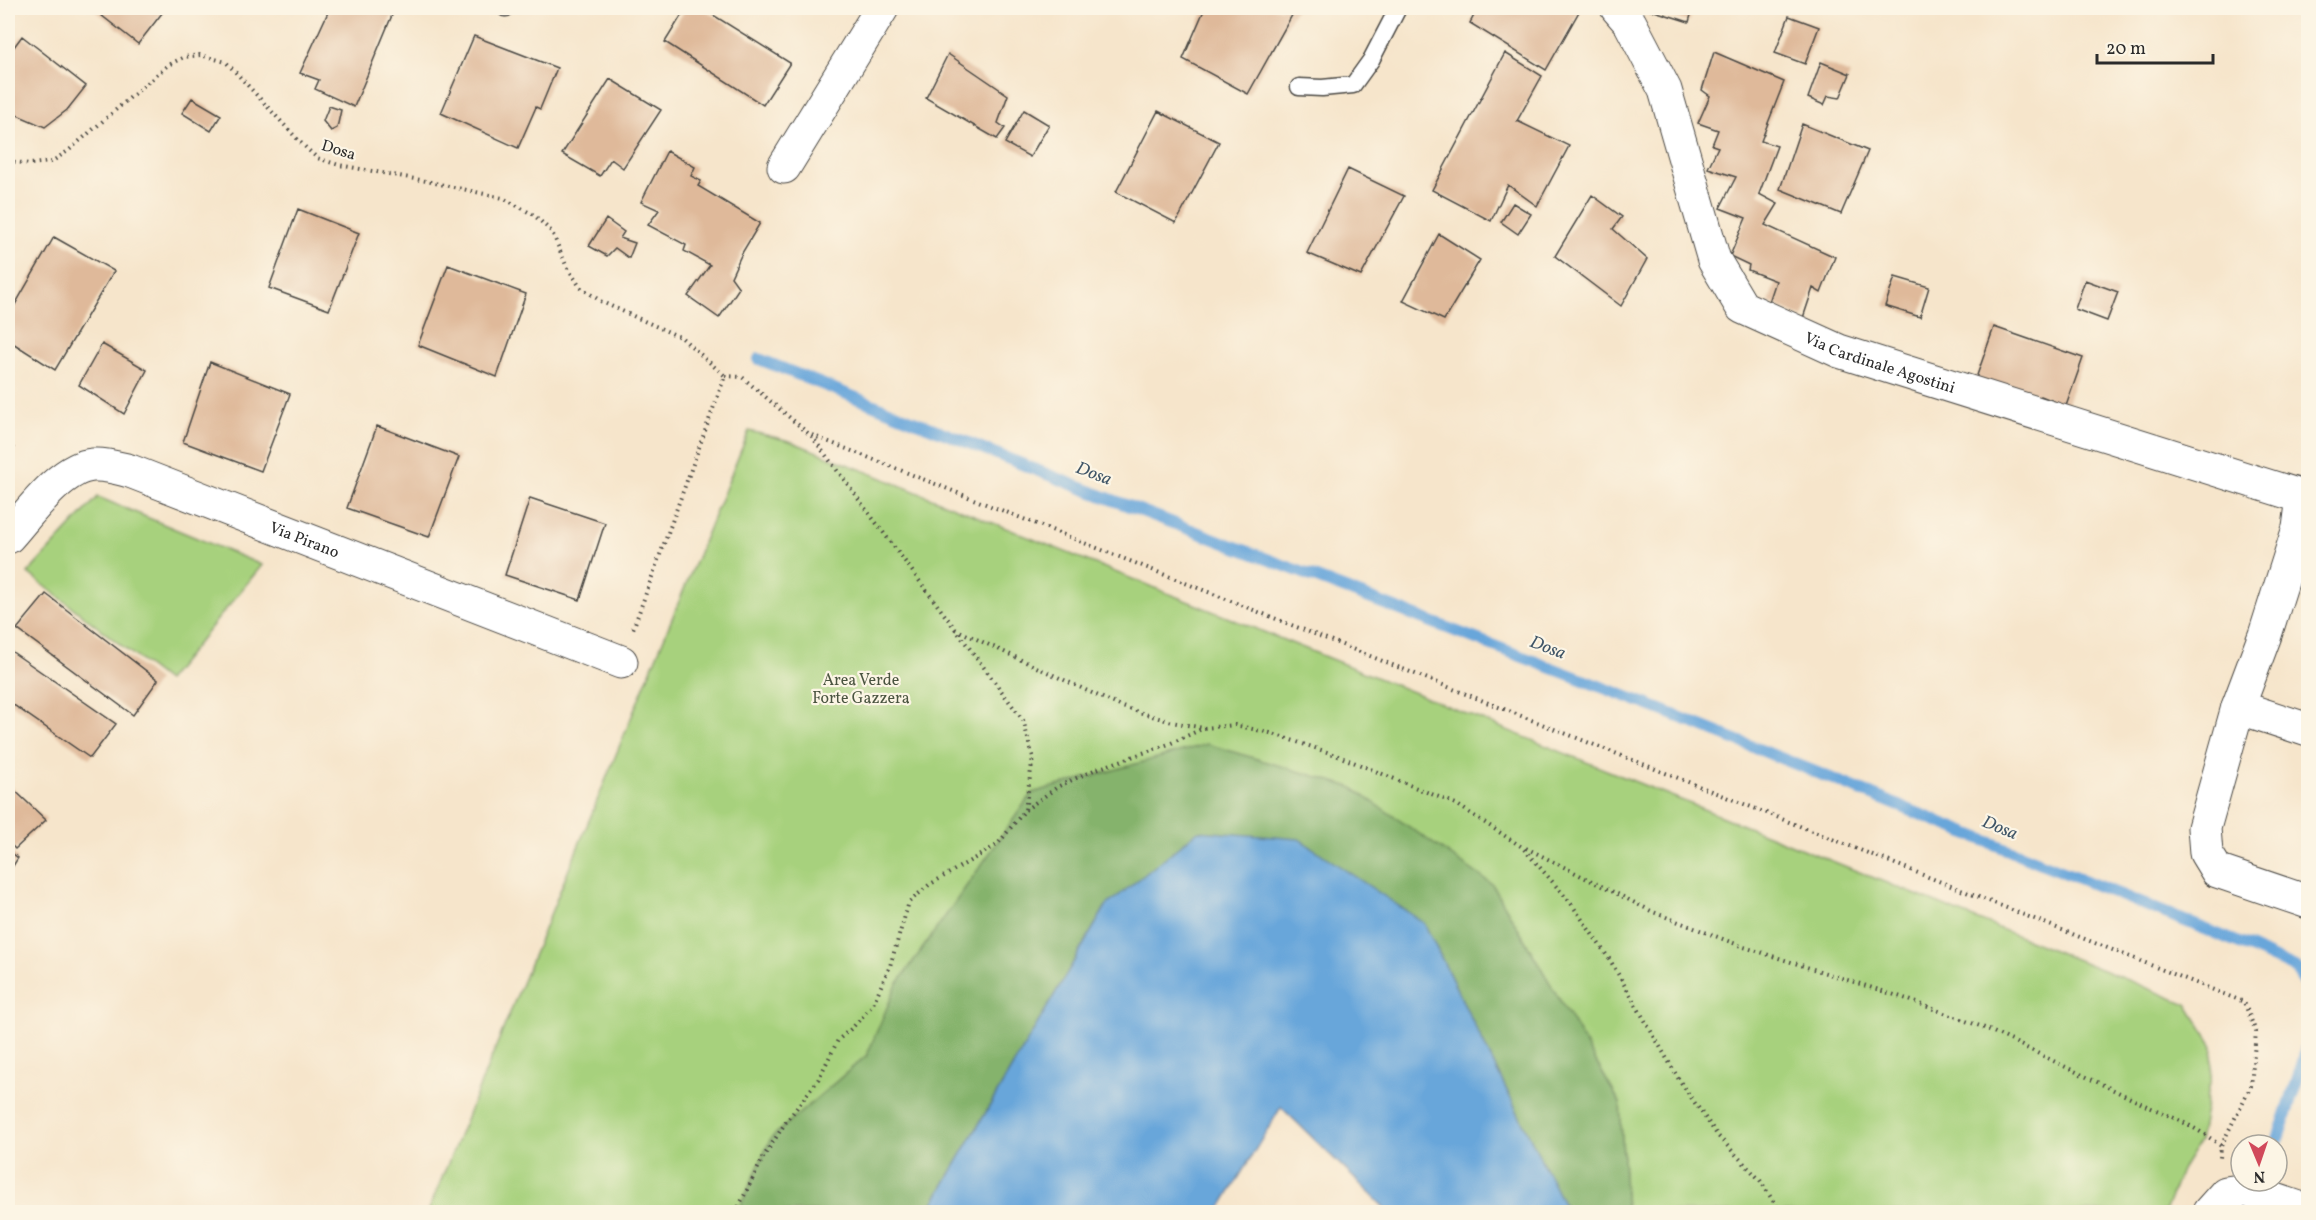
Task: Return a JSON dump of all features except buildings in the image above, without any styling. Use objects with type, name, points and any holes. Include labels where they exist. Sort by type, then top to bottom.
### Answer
[{"type":"street","points":[[784,167],[882,8]]},
{"type":"street","name":"Via Cardinale Agostini","points":[[1617,8],[1630,22],[1665,90],[1714,260],[1742,308],[1839,351],[2304,506]]},
{"type":"street","name":"Via Pirano","points":[[8,537],[49,491],[70,473],[91,465],[111,466],[130,471],[621,662]]},
{"type":"street","points":[[2304,506],[2265,635],[2238,707],[2204,828],[2206,853],[2217,871],[2308,902]]},
{"type":"street","points":[[2238,707],[2308,730]]},
{"type":"street","points":[[2227,1198],[2278,1200],[2308,1210]]},
{"type":"lane","points":[[1299,87],[1322,88],[1353,85],[1371,60],[1398,8]]},
{"type":"path","name":"Dosa","points":[[8,161],[30,164],[51,162],[99,126],[168,65],[184,57],[200,55],[226,62],[317,158],[339,165],[426,180],[503,198],[534,215],[552,232],[566,265],[580,287],[611,307],[682,338],[725,376]]},
{"type":"path","points":[[621,662],[725,376],[742,377],[809,434],[1023,720],[1033,757],[1025,810]]},
{"type":"path","points":[[809,434],[2244,1002],[2256,1032],[2251,1086],[2222,1146],[2217,1172],[2227,1198]]},
{"type":"path","points":[[954,628],[1122,707],[1173,722],[1204,728],[1235,725],[1270,733],[1336,755],[1456,804],[1522,847],[1653,912],[1741,946],[1985,1028],[2176,1118],[2203,1132],[2222,1146]]},
{"type":"path","points":[[736,1212],[764,1156],[818,1080],[838,1040],[872,1006],[890,966],[909,902],[929,885],[997,845],[1025,810],[1059,786],[1094,770],[1169,744],[1204,728]]},
{"type":"path","points":[[1522,847],[1570,902],[1610,960],[1681,1083],[1718,1136],[1760,1180],[1780,1212]]},
{"type":"green space","name":"Area Verde Forte Gazzera","points":[[749,431],[790,441],[2187,1004],[2213,1046],[2211,1078],[2199,1141],[2181,1170],[2165,1212],[1626,1212],[1620,1103],[1492,884],[1207,744],[867,1055],[771,1138],[738,1212],[428,1212]]},
{"type":"green space","points":[[98,497],[262,565],[167,681],[28,573]]},
{"type":"green space","points":[[1207,744],[1351,787],[1492,884],[1620,1103],[1626,1212],[1567,1212],[1424,923],[1106,906],[928,1212],[738,1212],[771,1138],[867,1055],[896,986],[1032,793]]},
{"type":"water","points":[[1198,831],[1299,839],[1424,923],[1567,1212],[1389,1212],[1281,1107],[1218,1212],[928,1212],[1106,906]]},
{"type":"waterway","name":"Dosa","points":[[759,359],[1079,487],[1659,709],[2247,946],[2297,969],[2308,991]]},
{"type":"waterway","name":"Dosa","points":[[2280,1133],[2308,1039]]}]
